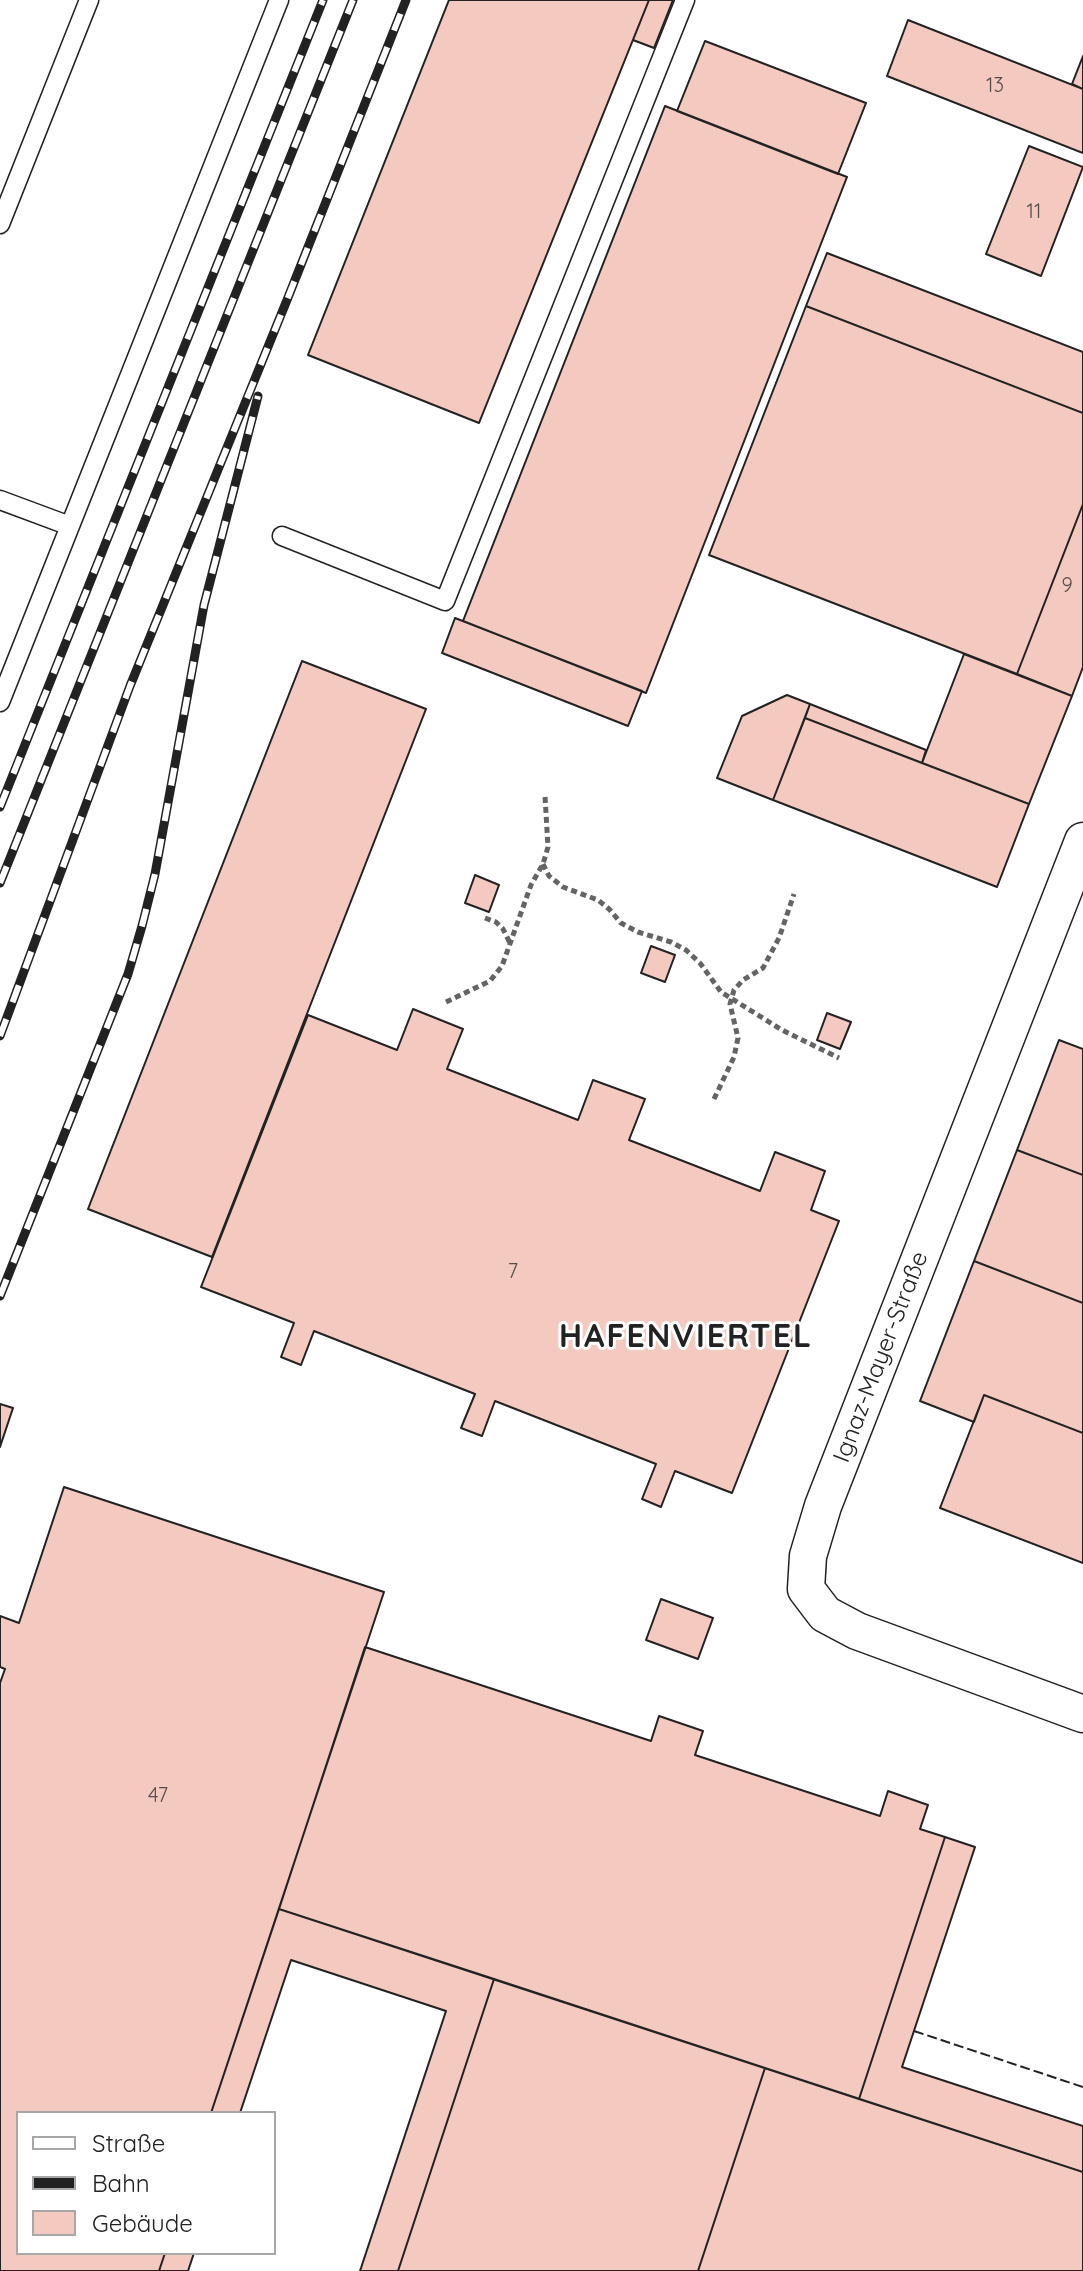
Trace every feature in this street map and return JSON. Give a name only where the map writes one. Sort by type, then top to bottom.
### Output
[{"type":"street","name":"Ignaz-Mayer-Straße","points":[[1083,841],[1074,888],[823,1506],[808,1556],[806,1589],[825,1614],[857,1631],[1083,1714]]},
{"type":"lane","points":[[0,224],[89,0]]},
{"type":"lane","points":[[0,702],[279,0]]},
{"type":"lane","points":[[282,536],[445,601],[685,0]]},
{"type":"lane","points":[[0,500],[70,526]]},
{"type":"path","points":[[446,1002],[490,981],[502,966],[548,847],[545,796]]},
{"type":"path","points":[[543,864],[549,876],[563,887],[598,900],[621,923],[686,950],[700,963],[721,992],[782,1030],[839,1058]]},
{"type":"path","points":[[714,1099],[734,1057],[738,1038],[730,1004],[734,990],[743,980],[763,968],[779,938],[794,894]]},
{"type":"path","points":[[485,918],[503,929],[510,944]]},
{"type":"building","points":[[449,0],[649,0],[479,423],[308,355]]},
{"type":"building","points":[[649,0],[673,0],[654,48],[633,40]]},
{"type":"building","points":[[908,20],[1083,89],[1083,153],[887,76]]},
{"type":"building","points":[[705,41],[866,103],[838,174],[677,111]]},
{"type":"building","points":[[1083,56],[1083,89],[1072,84]]},
{"type":"building","points":[[665,106],[847,177],[646,693],[463,621]]},
{"type":"building","points":[[1029,146],[1083,167],[1041,276],[986,254]]},
{"type":"building","points":[[827,253],[1083,352],[1083,413],[806,306]]},
{"type":"building","points":[[806,306],[1083,413],[1083,504],[1017,674],[709,555]]},
{"type":"building","points":[[1083,504],[1083,667],[1072,696],[1017,674]]},
{"type":"building","points":[[455,618],[642,691],[628,726],[442,653]]},
{"type":"building","points":[[964,654],[1072,696],[1029,804],[922,763]]},
{"type":"building","points":[[302,661],[426,709],[212,1257],[88,1209]]},
{"type":"building","points":[[787,695],[810,704],[773,800],[717,778],[742,716]]},
{"type":"building","points":[[810,704],[926,750],[922,763],[805,718]]},
{"type":"building","points":[[805,718],[1029,804],[997,887],[773,800]]},
{"type":"building","points":[[475,875],[499,885],[489,912],[465,903]]},
{"type":"building","points":[[651,946],[675,955],[665,982],[641,973]]},
{"type":"building","points":[[413,1009],[463,1029],[447,1069],[578,1120],[593,1080],[645,1099],[629,1140],[760,1191],[775,1152],[825,1171],[811,1210],[839,1221],[732,1493],[675,1471],[661,1507],[642,1499],[656,1464],[495,1401],[482,1436],[461,1428],[475,1394],[314,1331],[301,1365],[281,1357],[294,1323],[201,1287],[308,1015],[397,1050]]},
{"type":"building","points":[[827,1013],[851,1022],[840,1049],[817,1040]]},
{"type":"building","points":[[1059,1040],[1083,1049],[1083,1175],[1017,1150]]},
{"type":"building","points":[[1017,1150],[1083,1175],[1083,1303],[974,1261]]},
{"type":"building","points":[[974,1261],[1083,1303],[1083,1433],[984,1395],[974,1422],[920,1401]]},
{"type":"building","points":[[984,1395],[1083,1433],[1083,1563],[940,1508]]},
{"type":"building","points":[[0,1404],[13,1408],[0,1447]]},
{"type":"building","points":[[64,1487],[384,1592],[212,2111],[16,2111],[16,2255],[164,2255],[159,2271],[0,2271],[0,1683],[5,1669],[0,1667],[0,1616],[19,1623]]},
{"type":"building","points":[[661,1599],[713,1618],[698,1659],[646,1640]]},
{"type":"building","points":[[365,1647],[651,1741],[659,1716],[703,1731],[695,1755],[880,1816],[888,1791],[928,1805],[920,1829],[945,1837],[859,2099],[279,1909]]},
{"type":"building","points":[[945,1837],[975,1847],[902,2067],[1083,2126],[1083,2172],[859,2099]]},
{"type":"building","points":[[279,1909],[494,1979],[398,2271],[360,2271],[446,2011],[291,1960],[241,2111],[212,2111]]},
{"type":"building","points":[[494,1979],[765,2068],[698,2271],[398,2271]]},
{"type":"building","points":[[765,2068],[1083,2172],[1083,2271],[698,2271]]},
{"type":"building","points":[[164,2255],[193,2255],[188,2271],[159,2271]]},
{"type":"railway","points":[[0,807],[323,0]]},
{"type":"railway","points":[[0,883],[353,0]]},
{"type":"railway","points":[[0,1036],[130,686],[406,0]]},
{"type":"railway","points":[[0,1296],[128,974],[142,926],[155,874],[204,605],[258,396]]},
{"type":"fence","points":[[914,2031],[1083,2087]]},
{"type":"district","name":"HAFENVIERTEL","points":[[686,1337]]}]
